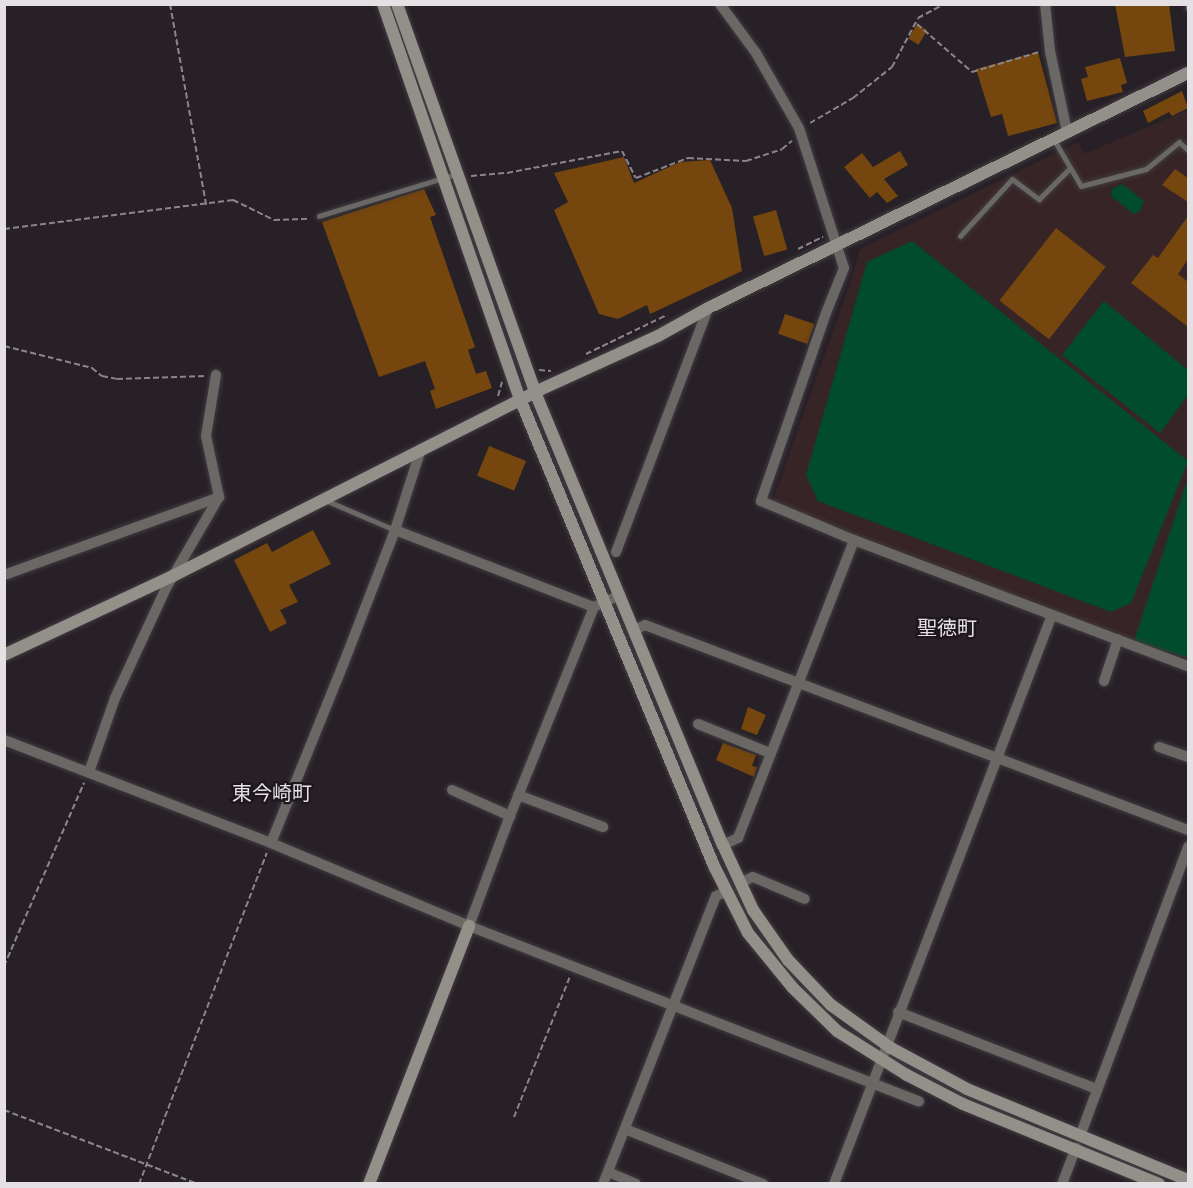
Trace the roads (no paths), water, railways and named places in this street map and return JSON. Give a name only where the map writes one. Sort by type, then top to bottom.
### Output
[{"type":"street","points":[[383,4],[520,399],[599,604],[714,866],[748,933],[793,988],[837,1031],[880,1058],[963,1104],[1188,1180]]},
{"type":"street","points":[[397,4],[461,173],[535,392],[723,845],[753,910],[788,960],[831,1005],[885,1044],[967,1089],[1078,1142],[1138,1179],[1159,1184]]},
{"type":"street","points":[[720,4],[756,53],[800,132],[844,268],[761,501],[854,540],[1188,666]]},
{"type":"street","points":[[1045,4],[1050,49],[1067,132]]},
{"type":"street","points":[[4,656],[173,576],[520,399],[658,336],[708,308],[1188,74]]},
{"type":"street","points":[[616,552],[708,308]]},
{"type":"street","points":[[89,772],[115,698],[173,576],[219,497],[206,436],[216,375]]},
{"type":"street","points":[[271,843],[395,530],[422,449]]},
{"type":"street","points":[[4,575],[219,497]]},
{"type":"street","points":[[395,530],[599,604],[620,595]]},
{"type":"street","points":[[723,845],[738,838],[854,540]]},
{"type":"street","points":[[369,1184],[518,795],[599,604]]},
{"type":"street","points":[[834,1184],[885,1044],[1052,615]]},
{"type":"street","points":[[634,630],[645,626],[1188,830]]},
{"type":"street","points":[[1104,681],[1118,639]]},
{"type":"street","points":[[698,724],[770,753]]},
{"type":"street","points":[[4,740],[271,843],[469,926],[575,965],[919,1101]]},
{"type":"street","points":[[1159,747],[1188,757]]},
{"type":"street","points":[[452,790],[510,816]]},
{"type":"street","points":[[518,795],[603,827]]},
{"type":"street","points":[[1062,1184],[1188,847]]},
{"type":"street","points":[[741,883],[753,877],[805,899]]},
{"type":"street","points":[[603,1184],[716,896],[727,891]]},
{"type":"street","points":[[898,1012],[1097,1089]]},
{"type":"street","points":[[625,1129],[763,1184]]},
{"type":"street","points":[[608,1172],[636,1184]]},
{"type":"lane","points":[[1053,139],[1081,186],[1146,170],[1179,142],[1188,150]]},
{"type":"lane","points":[[960,236],[1012,179],[1039,199],[1070,168]]},
{"type":"lane","points":[[319,216],[461,173]]},
{"type":"lane","points":[[323,499],[395,530]]},
{"type":"district","name":"聖徳町","points":[[947,630]]},
{"type":"district","name":"東今崎町","points":[[272,795]]}]
